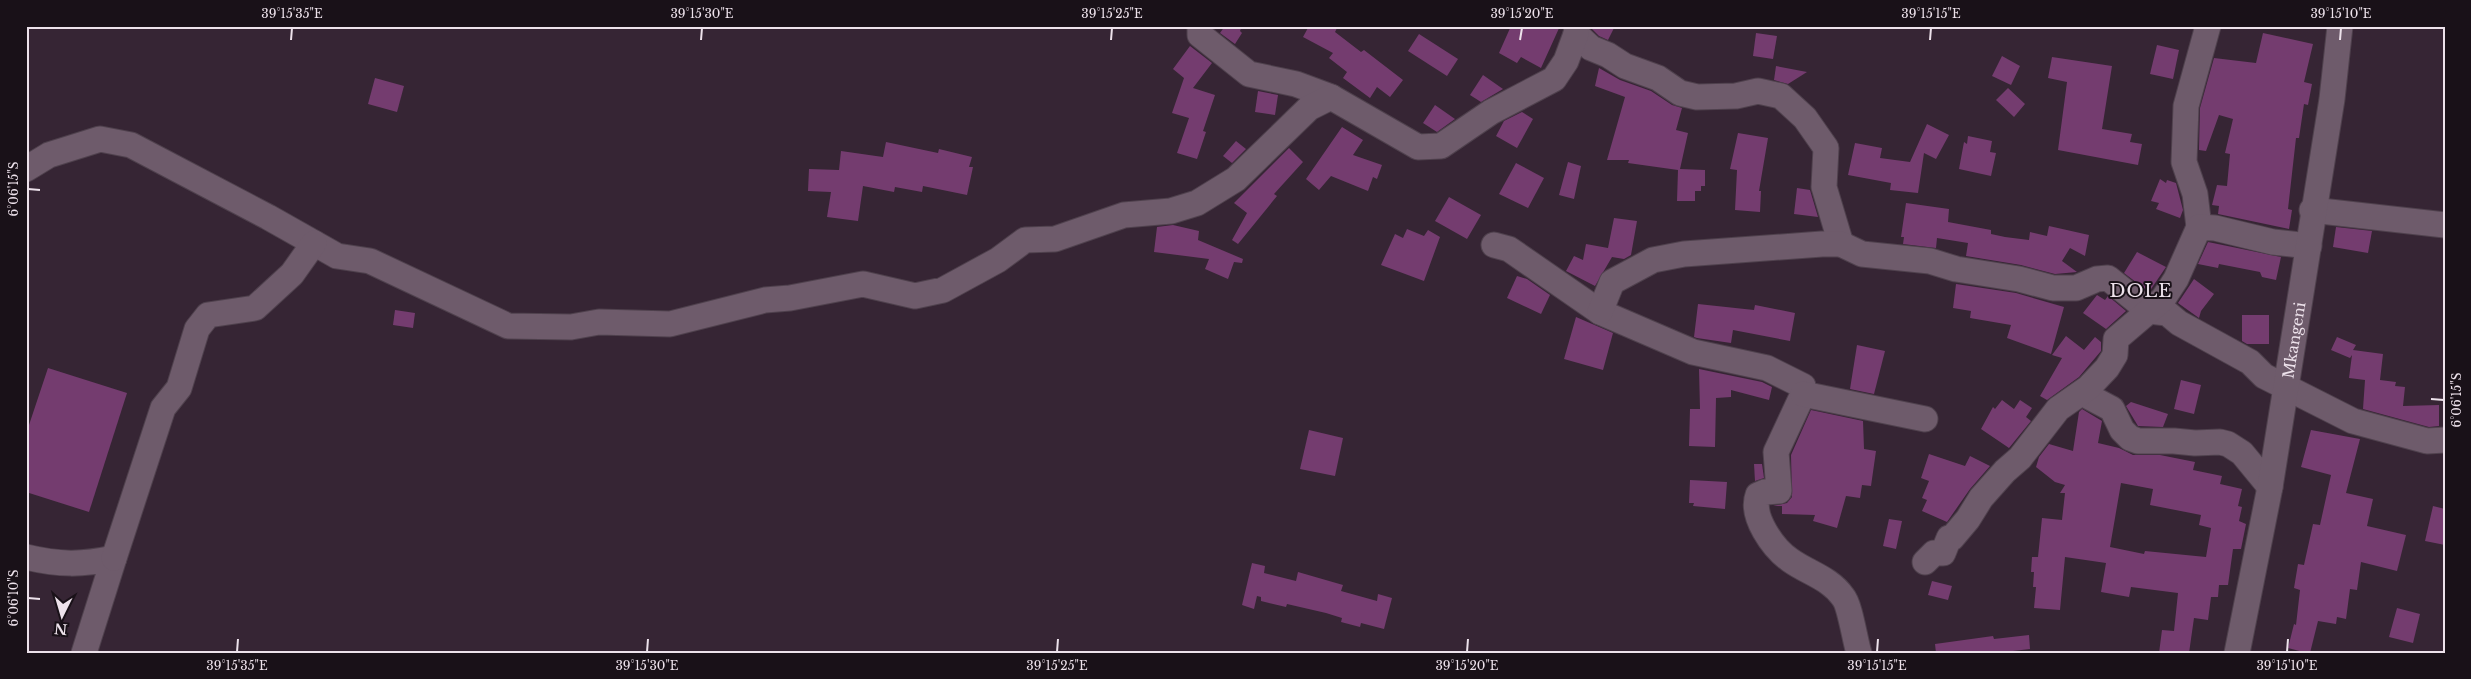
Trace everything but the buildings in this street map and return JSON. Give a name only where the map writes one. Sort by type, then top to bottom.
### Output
[{"type":"street","points":[[1925,562],[1934,554],[1943,553],[1949,538],[1952,538],[1968,519],[1980,498],[2020,458],[2058,409],[2082,393],[2107,368],[2115,355],[2116,339],[2163,299],[2176,279],[2199,227],[2195,194],[2184,162],[2186,106],[2208,26]]},
{"type":"street","name":"Mkangeni","points":[[2237,653],[2270,487],[2309,246],[2312,210],[2332,99],[2340,26]]},
{"type":"street","points":[[1199,27],[1200,35],[1249,74],[1296,84],[1331,96],[1418,147],[1441,146],[1491,112],[1554,80],[1566,61],[1577,30]]},
{"type":"street","points":[[1577,30],[1591,48],[1608,55],[1625,66],[1658,78],[1680,93],[1697,97],[1736,96],[1758,92],[1781,96],[1805,118],[1826,148],[1824,187],[1841,244]]},
{"type":"street","points":[[26,169],[48,155],[100,139],[130,145],[268,217],[337,256],[370,261],[508,326],[571,327],[599,322],[670,324],[765,300],[790,298],[863,284],[915,296],[943,290],[998,260],[1025,240],[1055,239],[1124,215],[1171,211],[1197,203],[1236,179],[1309,108],[1331,96]]},
{"type":"street","points":[[2312,210],[2445,225]]},
{"type":"street","points":[[2199,227],[2215,228],[2273,242],[2309,246]]},
{"type":"street","points":[[84,653],[163,408],[179,388],[197,329],[208,315],[255,308],[292,274],[314,244]]},
{"type":"street","points":[[1600,312],[1612,282],[1653,260],[1692,253],[1841,244],[1862,254],[1930,261],[1956,269],[2019,279],[2059,289],[2076,288],[2097,278],[2108,278],[2149,311],[2167,313],[2179,323],[2250,362],[2264,376],[2286,389],[2353,421],[2427,441],[2445,440]]},
{"type":"street","points":[[1494,245],[1509,249],[1600,312],[1693,352],[1767,368],[1803,386],[1802,394],[1776,452],[1779,491],[1765,492],[1758,495],[1755,503],[1760,525],[1789,559],[1827,581],[1844,598],[1858,653]]},
{"type":"street","points":[[2082,393],[2112,409],[2122,430],[2130,438],[2150,442],[2220,442],[2228,444],[2242,453],[2270,487]]},
{"type":"street","points":[[1802,394],[1925,419]]},
{"type":"street","points":[[26,557],[53,564],[89,563],[114,558]]},
{"type":"district","name":"DOLE","points":[[2141,291]]}]
